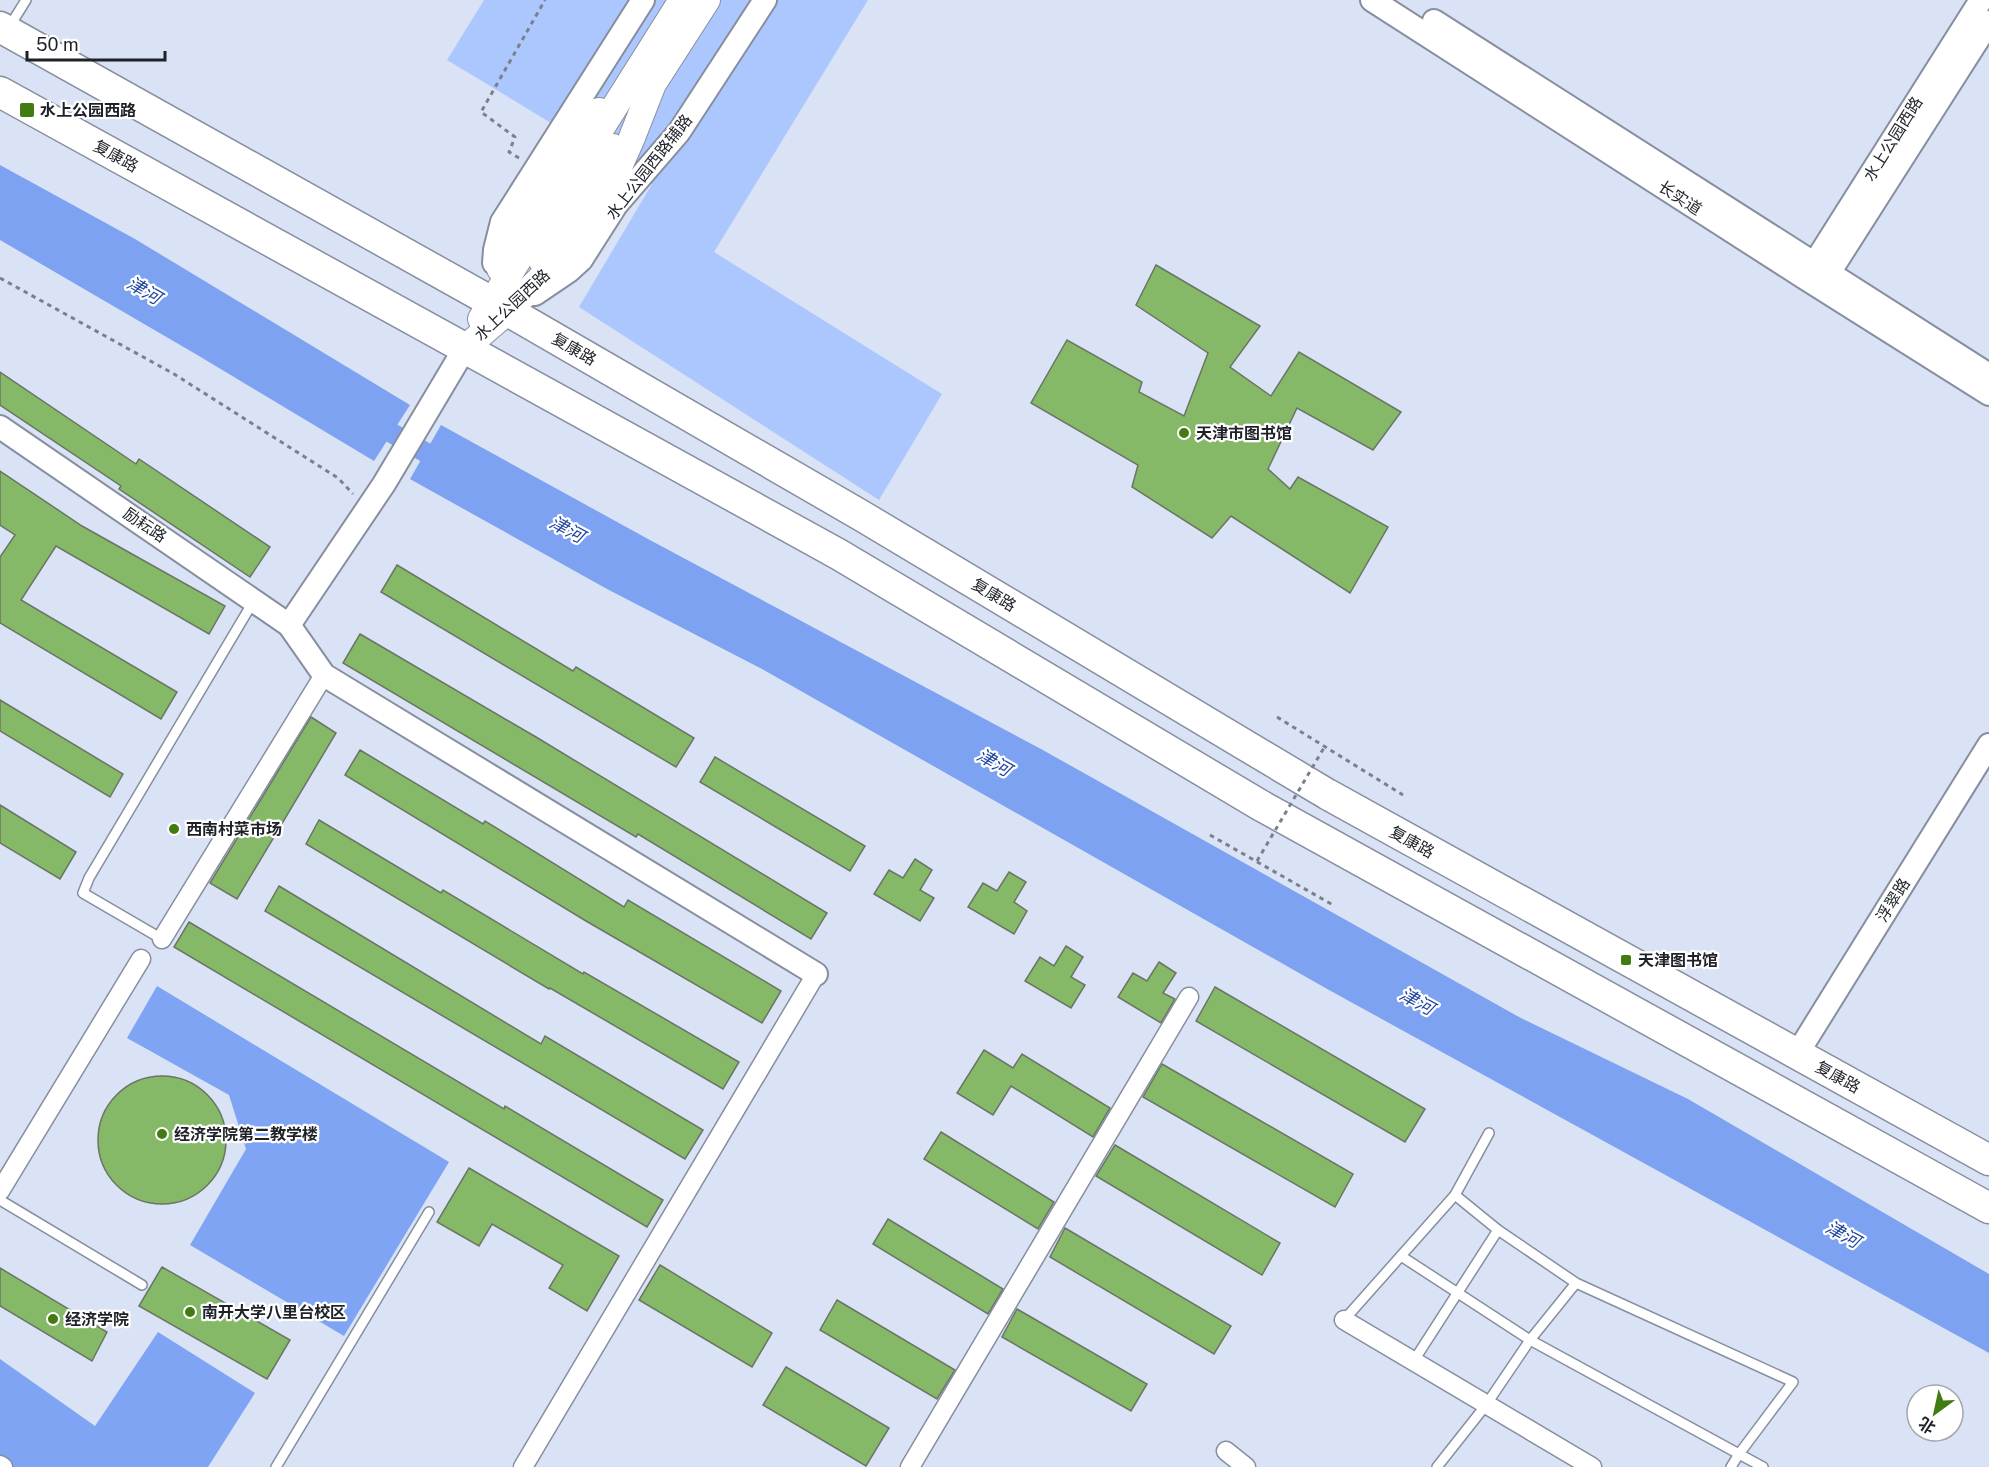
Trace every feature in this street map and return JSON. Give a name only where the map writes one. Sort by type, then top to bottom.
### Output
[{"type":"highway","name":"复康路","points":[[4,29],[500,306],[862,516],[1327,794],[1989,1160]]},
{"type":"highway","name":"复康路","points":[[0,92],[838,554],[1260,805],[1989,1208]]},
{"type":"main road","name":"水上公园西路","points":[[500,306],[570,249],[610,187],[632,140],[644,80],[682,0]]},
{"type":"main road","name":"水上公园西路","points":[[465,348],[500,306],[644,80],[707,0]]},
{"type":"street","points":[[500,306],[495,250],[502,222],[643,0]]},
{"type":"street","name":"水上公园西路辅路","points":[[500,306],[569,272],[581,260],[616,205],[679,132],[765,0]]},
{"type":"street","name":"长实道","points":[[1371,0],[1817,275],[1989,375]]},
{"type":"street","name":"长实道","points":[[1400,0],[1817,275],[1989,394]]},
{"type":"street","name":"水上公园西路","points":[[1817,275],[1981,0]]},
{"type":"street","points":[[1817,275],[1989,22]]},
{"type":"street","points":[[465,348],[384,484],[290,625],[324,675],[816,974],[523,1467]]},
{"type":"street","name":"励耘路","points":[[0,427],[290,625]]},
{"type":"street","points":[[162,939],[324,675]]},
{"type":"street","name":"浮翠路","points":[[1797,1054],[1989,745]]},
{"type":"street","points":[[0,1191],[141,959]]},
{"type":"street","points":[[917,1464],[1189,997]]},
{"type":"street","points":[[1344,1320],[1592,1467]]},
{"type":"street","points":[[1226,1451],[1246,1467]]},
{"type":"lane","points":[[4,29],[26,0]]},
{"type":"lane","points":[[162,939],[83,893],[89,878],[254,600]]},
{"type":"lane","points":[[1344,1320],[1455,1195],[1489,1133]]},
{"type":"lane","points":[[1455,1195],[1498,1230],[1576,1283],[1793,1382],[1731,1467]]},
{"type":"lane","points":[[0,1200],[142,1285]]},
{"type":"lane","points":[[276,1467],[429,1212]]},
{"type":"lane","points":[[1413,1362],[1498,1230]]},
{"type":"lane","points":[[1401,1256],[1530,1340],[1763,1467]]},
{"type":"lane","points":[[1437,1467],[1486,1405],[1530,1340],[1576,1283]]},
{"type":"path","points":[[535,170],[509,152],[515,137],[481,112],[545,0]]},
{"type":"path","points":[[0,278],[174,374],[338,478],[367,510]]},
{"type":"path","points":[[1277,717],[1403,795]]},
{"type":"path","points":[[1257,861],[1325,746]]},
{"type":"path","points":[[1210,835],[1333,904]]},
{"type":"shaded area","points":[[484,0],[868,0],[714,252],[942,394],[879,500],[579,307],[652,184],[447,60]]},
{"type":"shaded area","points":[[157,986],[449,1162],[344,1336],[190,1245],[246,1149],[229,1095],[127,1038]]},
{"type":"shaded area","points":[[158,1332],[255,1393],[208,1467],[0,1467],[0,1359],[95,1426]]},
{"type":"water","points":[[0,165],[135,239],[410,405],[374,461],[0,240]]},
{"type":"water","points":[[441,425],[648,539],[1041,749],[1519,1017],[1688,1099],[1989,1274],[1989,1353],[1329,990],[762,669],[607,589],[410,479]]},
{"type":"building","name":"天津市图书馆","points":[[1156,265],[1260,326],[1230,367],[1271,396],[1299,352],[1401,412],[1373,450],[1297,408],[1268,469],[1290,489],[1298,477],[1388,527],[1350,593],[1231,516],[1212,538],[1132,487],[1138,465],[1031,403],[1067,340],[1142,382],[1139,392],[1184,416],[1208,353],[1136,305]]},
{"type":"building","points":[[0,372],[136,464],[139,459],[270,547],[250,577],[119,489],[121,486],[0,405]]},
{"type":"building","points":[[0,471],[82,526],[225,606],[209,634],[56,546],[21,600],[177,692],[161,719],[0,623],[0,557],[15,535],[0,525]]},
{"type":"building","points":[[397,565],[573,671],[576,667],[694,738],[676,767],[381,592]]},
{"type":"building","points":[[360,634],[536,737],[827,913],[811,939],[638,834],[636,837],[343,663]]},
{"type":"building","points":[[0,700],[123,774],[110,797],[0,731]]},
{"type":"building","points":[[311,717],[336,733],[237,899],[210,883]]},
{"type":"building","points":[[360,750],[483,824],[485,821],[624,907],[628,900],[781,991],[762,1023],[586,921],[345,775]]},
{"type":"building","points":[[715,757],[865,846],[850,871],[700,782]]},
{"type":"building","points":[[0,805],[76,852],[60,879],[0,843]]},
{"type":"building","points":[[319,820],[441,893],[443,890],[583,974],[584,972],[739,1062],[723,1089],[549,989],[306,844]]},
{"type":"building","points":[[915,859],[932,870],[920,890],[934,898],[920,921],[874,894],[889,870],[903,878]]},
{"type":"building","points":[[1009,872],[1026,882],[1014,902],[1027,911],[1014,934],[968,907],[983,883],[997,891]]},
{"type":"building","points":[[279,886],[541,1044],[545,1036],[703,1130],[685,1159],[265,911]]},
{"type":"building","points":[[189,922],[504,1109],[505,1106],[663,1200],[647,1227],[174,947]]},
{"type":"building","points":[[1066,946],[1083,957],[1071,977],[1085,985],[1071,1008],[1025,981],[1040,957],[1054,966]]},
{"type":"building","points":[[1159,962],[1176,973],[1163,993],[1175,999],[1161,1023],[1118,997],[1133,973],[1147,981]]},
{"type":"building","points":[[1215,987],[1425,1109],[1405,1142],[1196,1021]]},
{"type":"building","points":[[984,1050],[1013,1068],[1022,1054],[1110,1108],[1093,1137],[1011,1086],[993,1115],[957,1093]]},
{"type":"building","points":[[1162,1064],[1353,1174],[1335,1207],[1143,1097]]},
{"type":"building","name":"经济学院第二教学楼","points":[[162,1076],[186,1081],[207,1095],[221,1116],[226,1140],[221,1164],[207,1185],[186,1199],[162,1204],[138,1199],[117,1185],[103,1164],[98,1140],[103,1116],[117,1095],[138,1081]]},
{"type":"building","points":[[941,1132],[1054,1202],[1038,1229],[924,1159]]},
{"type":"building","points":[[1115,1145],[1280,1243],[1262,1275],[1096,1176]]},
{"type":"building","points":[[469,1168],[619,1256],[587,1311],[549,1288],[563,1265],[492,1224],[479,1246],[437,1222]]},
{"type":"building","points":[[888,1219],[1003,1289],[988,1314],[873,1244]]},
{"type":"building","points":[[1065,1228],[1231,1326],[1214,1354],[1050,1257]]},
{"type":"building","points":[[660,1265],[772,1333],[752,1367],[639,1300]]},
{"type":"building","points":[[162,1267],[290,1340],[267,1379],[139,1306]]},
{"type":"building","name":"经济学院","points":[[0,1268],[107,1332],[92,1361],[0,1306]]},
{"type":"building","points":[[837,1300],[955,1370],[937,1399],[820,1330]]},
{"type":"building","points":[[1017,1309],[1147,1384],[1131,1411],[1002,1337]]},
{"type":"building","points":[[786,1367],[889,1428],[866,1466],[763,1405]]},
{"type":"waterway","name":"津河","points":[[371,421],[449,466]]},
{"type":"place","name":"水上公园西路","points":[[27,110]]},
{"type":"place","name":"天津市图书馆","points":[[1184,433]]},
{"type":"place","name":"西南村菜市场","points":[[174,829]]},
{"type":"place","name":"天津图书馆","points":[[1626,960]]},
{"type":"place","name":"经济学院第二教学楼","points":[[162,1134]]},
{"type":"place","name":"南开大学八里台校区","points":[[190,1312]]},
{"type":"place","name":"经济学院","points":[[53,1319]]}]
